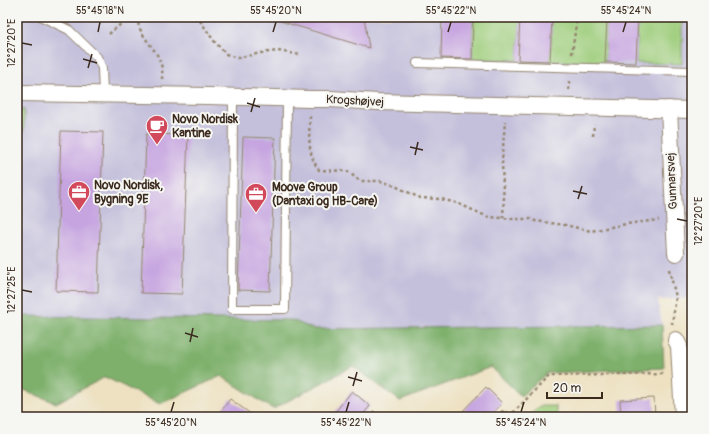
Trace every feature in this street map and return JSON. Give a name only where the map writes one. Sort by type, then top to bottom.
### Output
[{"type":"street","name":"Krogshøjvej","points":[[17,93],[160,95],[310,100],[331,99],[377,102],[692,110]]},
{"type":"street","name":"Gunnarsvej","points":[[669,109],[672,258]]},
{"type":"street","points":[[676,340],[679,346],[683,417]]},
{"type":"lane","points":[[42,17],[68,30],[97,57],[102,68],[103,94]]},
{"type":"lane","points":[[417,63],[692,71]]},
{"type":"lane","points":[[233,97],[232,309],[285,309],[287,99]]},
{"type":"path","points":[[109,34],[129,17]]},
{"type":"path","points":[[136,17],[141,32],[157,52],[162,62],[163,72],[160,95]]},
{"type":"path","points":[[195,17],[201,22],[214,41],[226,54],[237,58],[260,52],[278,52],[301,55]]},
{"type":"path","points":[[568,107],[570,68],[577,17]]},
{"type":"path","points":[[310,100],[309,144],[314,163],[319,170],[347,171],[360,181],[380,181],[420,198],[441,199],[457,203],[488,217],[533,219],[535,221],[590,231],[660,219],[661,225]]},
{"type":"path","points":[[503,218],[504,195],[502,161],[505,105]]},
{"type":"path","points":[[672,258],[676,297],[671,324],[676,340]]},
{"type":"path","points":[[497,417],[504,410],[509,417],[549,376],[681,373]]},
{"type":"path","points":[[369,417],[374,411]]},
{"type":"shaded area","points":[[17,17],[692,17],[692,298],[658,300],[662,325],[312,329],[292,320],[20,316],[17,321]]},
{"type":"green space","points":[[473,17],[520,17],[518,60],[472,59]]},
{"type":"green space","points":[[552,17],[607,17],[605,62],[550,61]]},
{"type":"green space","points":[[638,17],[682,17],[682,64],[636,63]]},
{"type":"green space","points":[[24,109],[24,131],[17,131],[17,113]]},
{"type":"green space","points":[[20,316],[292,320],[313,329],[662,325],[664,368],[547,373],[521,396],[491,367],[400,401],[353,366],[273,409],[221,376],[160,404],[105,377],[56,403],[17,387],[17,321]]},
{"type":"green space","points":[[539,406],[556,406],[556,417],[528,417]]},
{"type":"building","points":[[280,17],[364,17],[369,48],[280,21]]},
{"type":"building","points":[[442,17],[473,17],[472,59],[441,58]]},
{"type":"building","points":[[520,17],[552,17],[550,61],[518,60]]},
{"type":"building","points":[[607,17],[638,17],[636,63],[605,62]]},
{"type":"building","name":"Novo Nordisk, Bygning 9E","points":[[61,131],[103,132],[98,292],[56,291]]},
{"type":"building","points":[[146,134],[188,135],[182,294],[141,293]]},
{"type":"building","name":"Moove Group (Dantaxi og HB-Care)","points":[[243,137],[275,138],[270,291],[238,290]]},
{"type":"building","points":[[486,387],[502,403],[489,417],[457,417]]},
{"type":"building","points":[[352,391],[370,406],[361,417],[331,417]]},
{"type":"building","points":[[654,398],[655,417],[621,417],[620,400]]},
{"type":"building","points":[[230,399],[255,417],[217,417]]},
{"type":"place","name":"Novo Nordisk Kantine","points":[[157,146]]},
{"type":"place","name":"Novo Nordisk, Bygning 9E","points":[[79,212]]},
{"type":"place","name":"Moove Group (Dantaxi og HB-Care)","points":[[256,214]]}]
